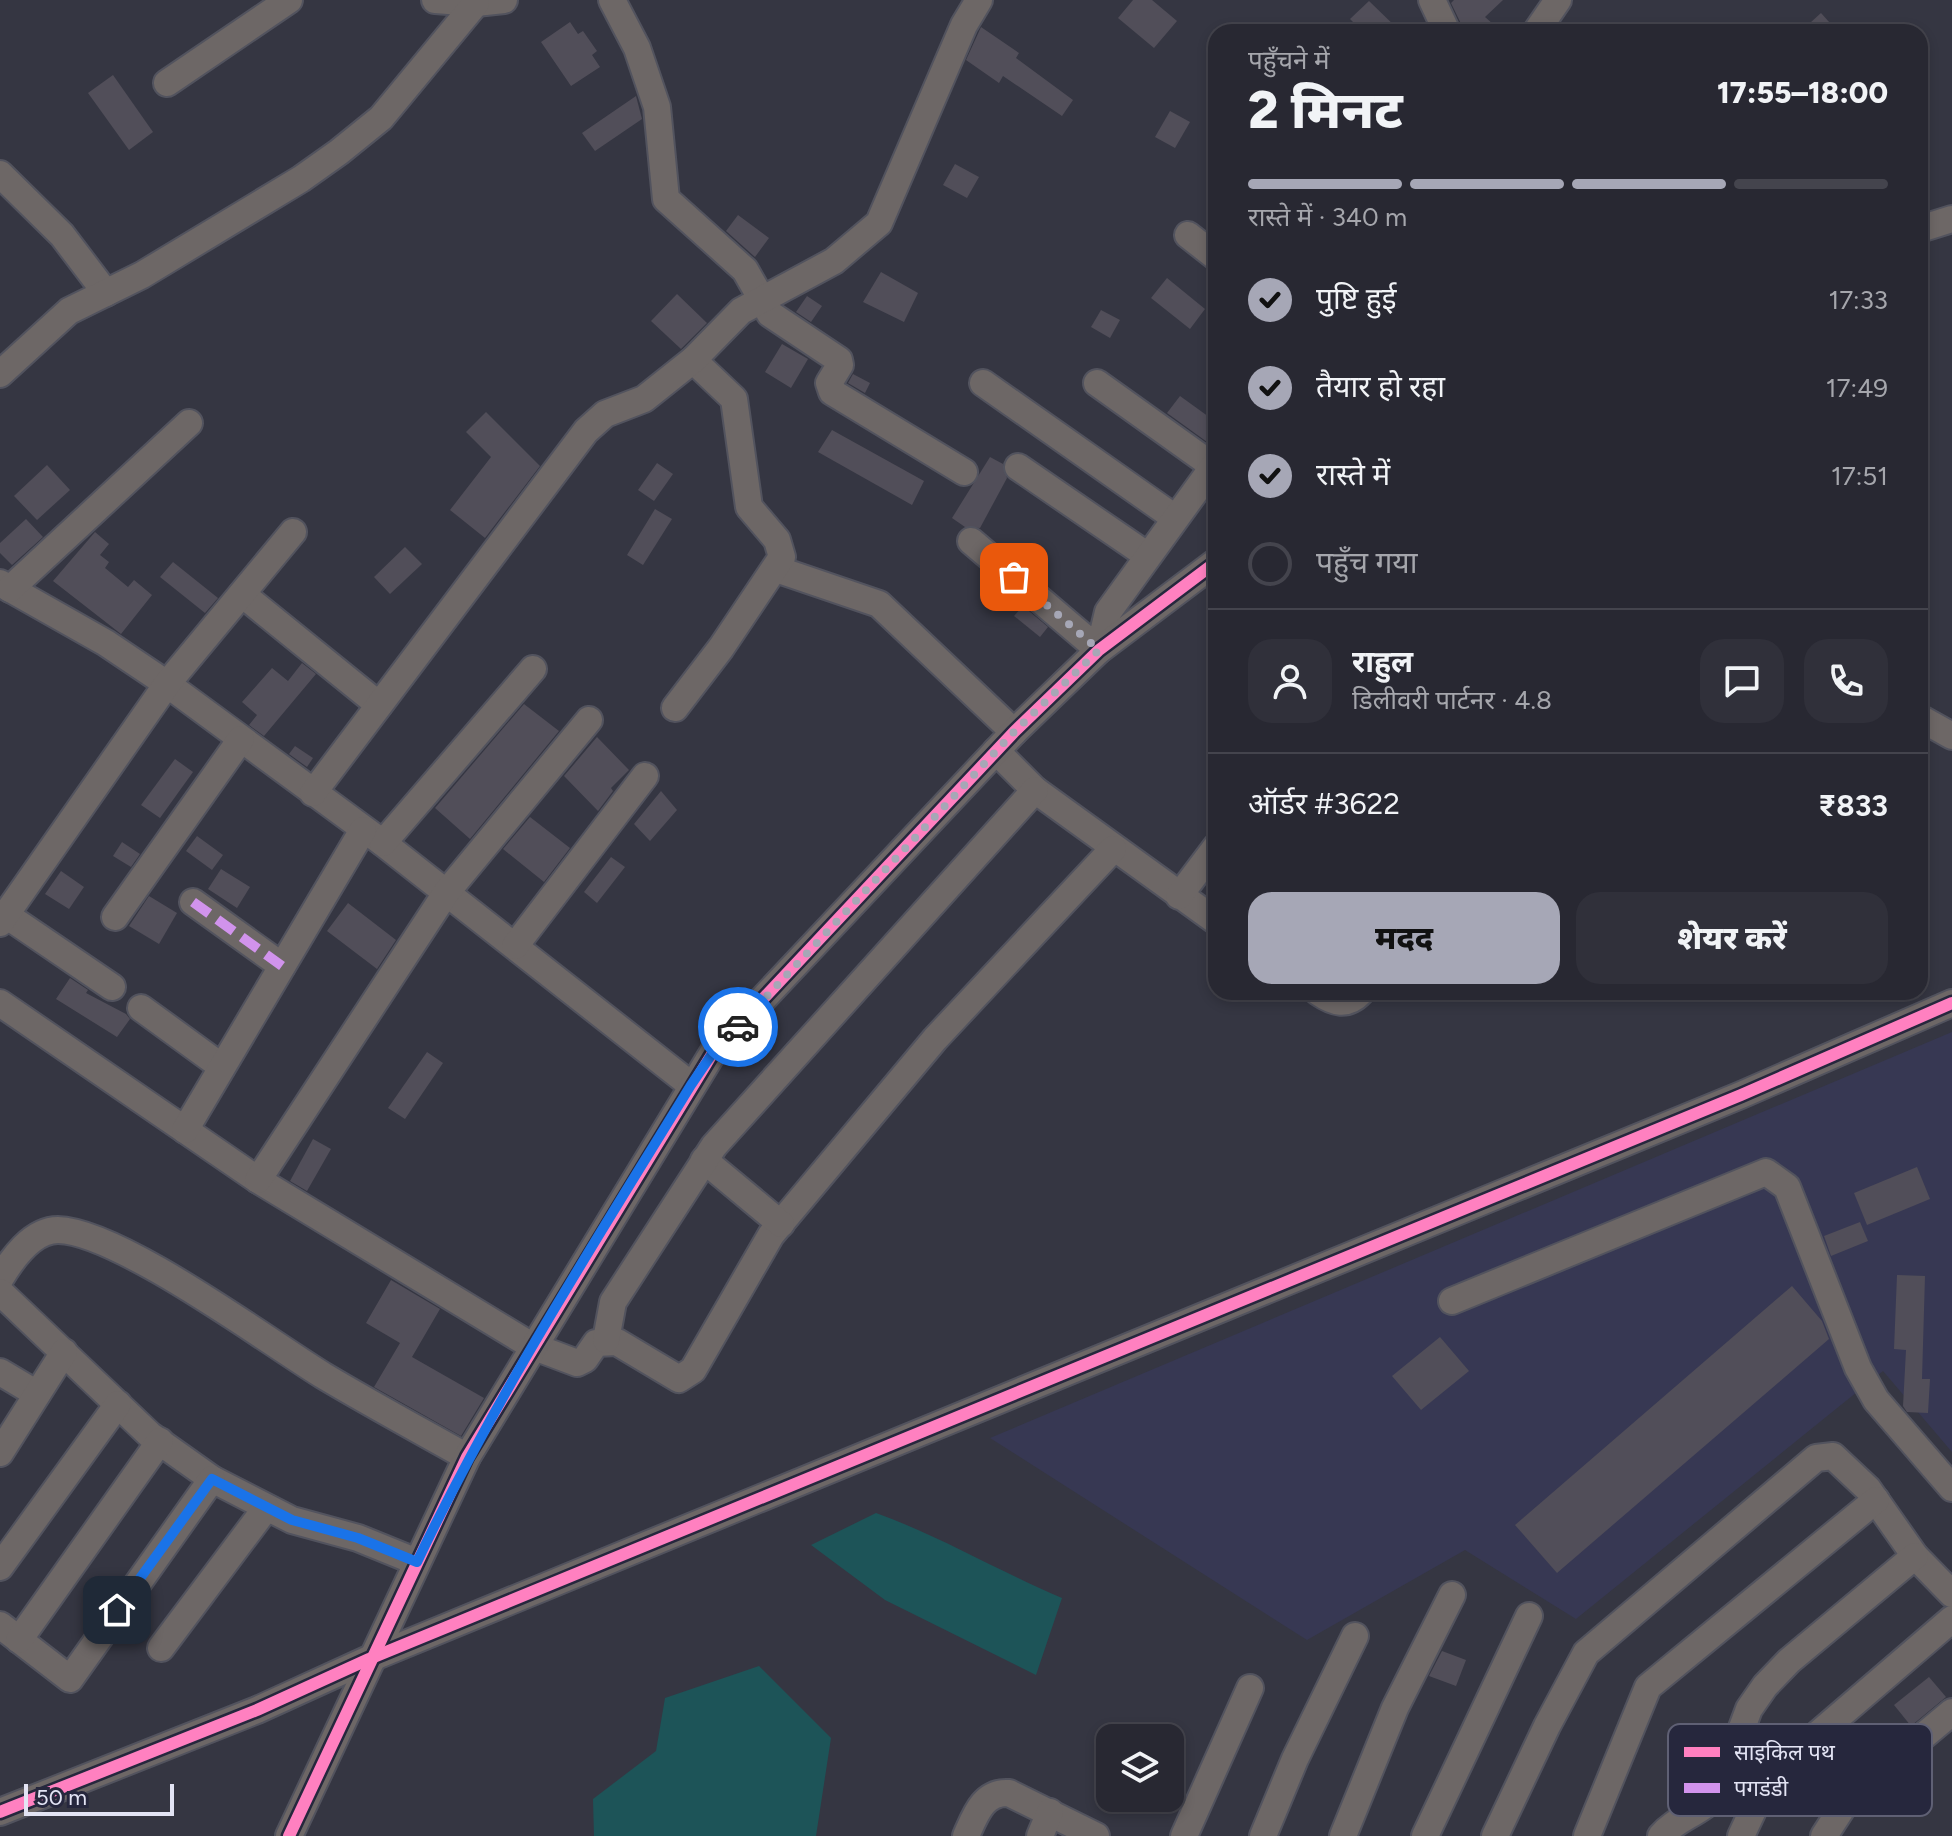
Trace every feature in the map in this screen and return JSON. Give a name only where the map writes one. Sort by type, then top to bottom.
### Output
[{"type":"street","points":[[167,83],[289,0]]},
{"type":"street","points":[[435,0],[476,3],[504,0]]},
{"type":"street","points":[[612,0],[637,48],[657,107],[666,199],[745,270],[770,314],[794,333],[839,360],[840,365],[829,383],[832,392],[964,472]]},
{"type":"street","points":[[313,793],[586,431],[605,414],[644,399],[693,360],[728,323],[762,300],[834,261],[879,223],[964,25],[979,0]]},
{"type":"street","points":[[1432,0],[1443,24]]},
{"type":"street","points":[[1542,24],[1558,0]]},
{"type":"street","points":[[0,374],[69,311],[106,293],[301,179],[339,152],[381,118],[476,3]]},
{"type":"street","points":[[0,174],[62,235],[106,293]]},
{"type":"street","points":[[1928,226],[1952,219]]},
{"type":"street","points":[[1188,235],[1208,251]]},
{"type":"street","points":[[675,708],[776,569],[782,548],[754,516],[745,489],[738,408],[728,391],[693,360]]},
{"type":"street","points":[[983,383],[1175,518]]},
{"type":"street","points":[[1097,383],[1208,460]]},
{"type":"street","points":[[189,423],[5,586],[106,643],[167,684],[373,836],[691,1085]]},
{"type":"street","points":[[1018,467],[1148,556]]},
{"type":"street","points":[[1099,650],[1108,612],[1208,474]]},
{"type":"street","points":[[112,987],[3,919],[167,684],[293,532]]},
{"type":"street","points":[[971,541],[1099,650]]},
{"type":"street","points":[[289,1836],[369,1659],[467,1457],[714,1051],[1005,741],[1099,650],[1208,568]]},
{"type":"street","points":[[776,569],[879,604],[1005,741],[1035,790],[1208,916]]},
{"type":"street","points":[[242,594],[379,705]]},
{"type":"street","points":[[185,1130],[282,966],[373,836],[533,669]]},
{"type":"street","points":[[258,1180],[446,893],[589,720]]},
{"type":"street","points":[[1928,722],[1952,736]]},
{"type":"street","points":[[115,917],[241,739]]},
{"type":"street","points":[[515,946],[645,776]]},
{"type":"street","points":[[606,1340],[613,1302],[704,1160],[877,962],[1035,790]]},
{"type":"street","points":[[0,1003],[258,1180],[532,1346],[577,1363],[585,1359],[596,1343],[606,1340],[617,1342],[672,1378],[687,1377],[781,1224],[935,1039],[1113,849]]},
{"type":"street","points":[[1179,896],[1208,858]]},
{"type":"street","points":[[193,902],[282,966]]},
{"type":"street","points":[[0,1812],[257,1710],[369,1659],[1711,1107],[1952,1003]]},
{"type":"street","points":[[141,1008],[222,1067]]},
{"type":"street","points":[[704,1160],[781,1224]]},
{"type":"street","points":[[1452,1301],[1766,1172],[1787,1187],[1858,1368],[1876,1400],[1952,1488]]},
{"type":"street","points":[[0,1279],[11,1261],[42,1234],[67,1232],[106,1245],[146,1264],[324,1376],[467,1457]]},
{"type":"street","points":[[0,1292],[118,1404],[160,1441],[212,1479],[292,1520],[358,1538],[417,1562]]},
{"type":"street","points":[[0,1453],[64,1352]]},
{"type":"street","points":[[0,1372],[37,1394]]},
{"type":"street","points":[[0,1567],[118,1404]]},
{"type":"street","points":[[160,1441],[9,1633],[70,1679],[212,1479]]},
{"type":"street","points":[[1495,1836],[1547,1726],[1582,1661],[1597,1642],[1816,1458],[1825,1455],[1841,1460],[1876,1500],[1915,1556],[1952,1594]]},
{"type":"street","points":[[1587,1836],[1648,1687],[1876,1500]]},
{"type":"street","points":[[161,1648],[266,1508]]},
{"type":"street","points":[[1743,1724],[1749,1709],[1776,1673],[1915,1556]]},
{"type":"street","points":[[1343,1836],[1395,1708],[1452,1595]]},
{"type":"street","points":[[1425,1836],[1529,1616]]},
{"type":"street","points":[[1830,1724],[1952,1619]]},
{"type":"street","points":[[1263,1836],[1295,1759],[1355,1636]]},
{"type":"street","points":[[1184,1836],[1250,1688]]},
{"type":"street","points":[[1932,1729],[1952,1712]]},
{"type":"street","points":[[966,1836],[982,1803],[1000,1792],[1045,1824],[1096,1836]]},
{"type":"street","points":[[1661,1836],[1668,1828],[1689,1816]]},
{"type":"street","points":[[1741,1836],[1750,1816]]},
{"type":"street","points":[[1824,1836],[1837,1816]]},
{"type":"shaded area","points":[[1952,1032],[1952,1452],[1883,1371],[1576,1619],[1465,1550],[1307,1640],[990,1438]]},
{"type":"shaded area","points":[[876,1513],[1062,1598],[1036,1675],[885,1600],[811,1545]]},
{"type":"shaded area","points":[[759,1666],[831,1738],[816,1836],[594,1836],[593,1799],[656,1751],[665,1698]]},
{"type":"building","points":[[1133,0],[1152,0],[1177,21],[1154,48],[1118,18]]},
{"type":"building","points":[[1454,0],[1503,0],[1485,17],[1493,24],[1461,24],[1451,3]]},
{"type":"building","points":[[1369,1],[1393,24],[1355,24],[1350,19]]},
{"type":"building","points":[[1821,13],[1831,24],[1809,24]]},
{"type":"building","points":[[570,22],[578,34],[583,31],[597,51],[592,55],[600,67],[571,86],[541,42]]},
{"type":"building","points":[[981,27],[1019,53],[1016,58],[1073,100],[1062,116],[1003,76],[999,83],[966,60]]},
{"type":"building","points":[[113,75],[153,132],[129,150],[88,93]]},
{"type":"building","points":[[636,96],[642,119],[595,151],[582,133]]},
{"type":"building","points":[[1170,111],[1190,122],[1175,148],[1155,137]]},
{"type":"building","points":[[955,164],[979,177],[967,198],[943,185]]},
{"type":"building","points":[[738,215],[769,238],[755,257],[726,231]]},
{"type":"building","points":[[881,272],[918,293],[904,322],[863,302]]},
{"type":"building","points":[[1167,278],[1205,309],[1190,329],[1151,298]]},
{"type":"building","points":[[677,294],[707,323],[681,349],[651,321]]},
{"type":"building","points":[[807,296],[822,306],[811,322],[796,312]]},
{"type":"building","points":[[1101,310],[1120,320],[1110,338],[1091,327]]},
{"type":"building","points":[[782,344],[808,359],[791,388],[765,372]]},
{"type":"building","points":[[853,374],[870,383],[865,393],[848,383]]},
{"type":"building","points":[[1180,396],[1208,416],[1208,443],[1167,413]]},
{"type":"building","points":[[486,412],[540,466],[485,538],[450,510],[491,457],[466,432]]},
{"type":"building","points":[[832,430],[924,481],[912,505],[818,452]]},
{"type":"building","points":[[990,457],[1003,464],[1007,478],[980,528],[965,527],[952,518]]},
{"type":"building","points":[[657,463],[673,474],[654,501],[638,490]]},
{"type":"building","points":[[47,465],[70,490],[37,520],[14,496]]},
{"type":"building","points":[[655,509],[672,519],[643,565],[627,555]]},
{"type":"building","points":[[26,519],[43,537],[12,565],[0,553],[0,543]]},
{"type":"building","points":[[95,532],[109,544],[100,555],[109,562],[105,568],[128,587],[134,580],[152,595],[121,634],[53,581]]},
{"type":"building","points":[[405,547],[422,564],[390,594],[374,577]]},
{"type":"building","points":[[173,562],[218,598],[205,613],[160,577]]},
{"type":"building","points":[[1023,606],[1048,627],[1040,637],[1014,616]]},
{"type":"building","points":[[302,663],[316,674],[264,736],[249,725],[257,715],[242,702],[272,668],[288,681]]},
{"type":"building","points":[[524,704],[559,731],[470,839],[435,808]]},
{"type":"building","points":[[597,737],[629,770],[611,788],[613,791],[598,811],[564,776]]},
{"type":"building","points":[[295,746],[313,758],[307,767],[289,754]]},
{"type":"building","points":[[175,759],[193,772],[160,818],[141,805]]},
{"type":"building","points":[[661,791],[677,810],[650,841],[634,824]]},
{"type":"building","points":[[530,817],[570,848],[544,882],[503,849]]},
{"type":"building","points":[[197,836],[223,855],[212,870],[186,851]]},
{"type":"building","points":[[122,842],[140,854],[131,867],[113,856]]},
{"type":"building","points":[[611,857],[625,867],[597,903],[584,892]]},
{"type":"building","points":[[221,869],[250,887],[237,908],[208,889]]},
{"type":"building","points":[[61,871],[84,887],[69,909],[45,894]]},
{"type":"building","points":[[149,896],[177,913],[159,944],[129,926]]},
{"type":"building","points":[[348,903],[396,940],[377,969],[327,931]]},
{"type":"building","points":[[70,978],[88,990],[86,993],[130,1019],[117,1037],[56,999]]},
{"type":"building","points":[[427,1052],[443,1063],[405,1119],[388,1108]]},
{"type":"building","points":[[313,1139],[331,1149],[307,1191],[290,1181]]},
{"type":"building","points":[[1917,1167],[1930,1199],[1867,1225],[1854,1193]]},
{"type":"building","points":[[1860,1222],[1868,1241],[1831,1256],[1824,1236]]},
{"type":"building","points":[[1897,1275],[1925,1276],[1922,1379],[1930,1379],[1928,1413],[1907,1412],[1903,1406],[1906,1350],[1894,1349]]},
{"type":"building","points":[[391,1280],[440,1309],[412,1357],[484,1398],[461,1436],[374,1387],[400,1343],[366,1323]]},
{"type":"building","points":[[1792,1286],[1822,1321],[1829,1339],[1557,1573],[1515,1525]]},
{"type":"building","points":[[1440,1337],[1469,1371],[1421,1410],[1392,1376]]},
{"type":"building","points":[[1442,1651],[1466,1660],[1456,1686],[1429,1676]]},
{"type":"building","points":[[1929,1677],[1946,1697],[1913,1724],[1909,1724],[1894,1705]]},
{"type":"marked path","points":[[193,902],[282,966]]},
{"type":"cycle path","points":[[289,1836],[467,1457],[714,1051],[1014,732],[1099,650],[1208,568]]},
{"type":"cycle path","points":[[0,1812],[257,1710],[369,1659],[1741,1095],[1952,1003]]},
{"type":"way so far","points":[[738,1027],[1014,732],[1099,650],[1014,577]]},
{"type":"route","points":[[117,1610],[212,1479],[292,1520],[358,1538],[417,1562],[467,1457],[509,1384],[691,1085],[714,1051],[738,1027]]}]
